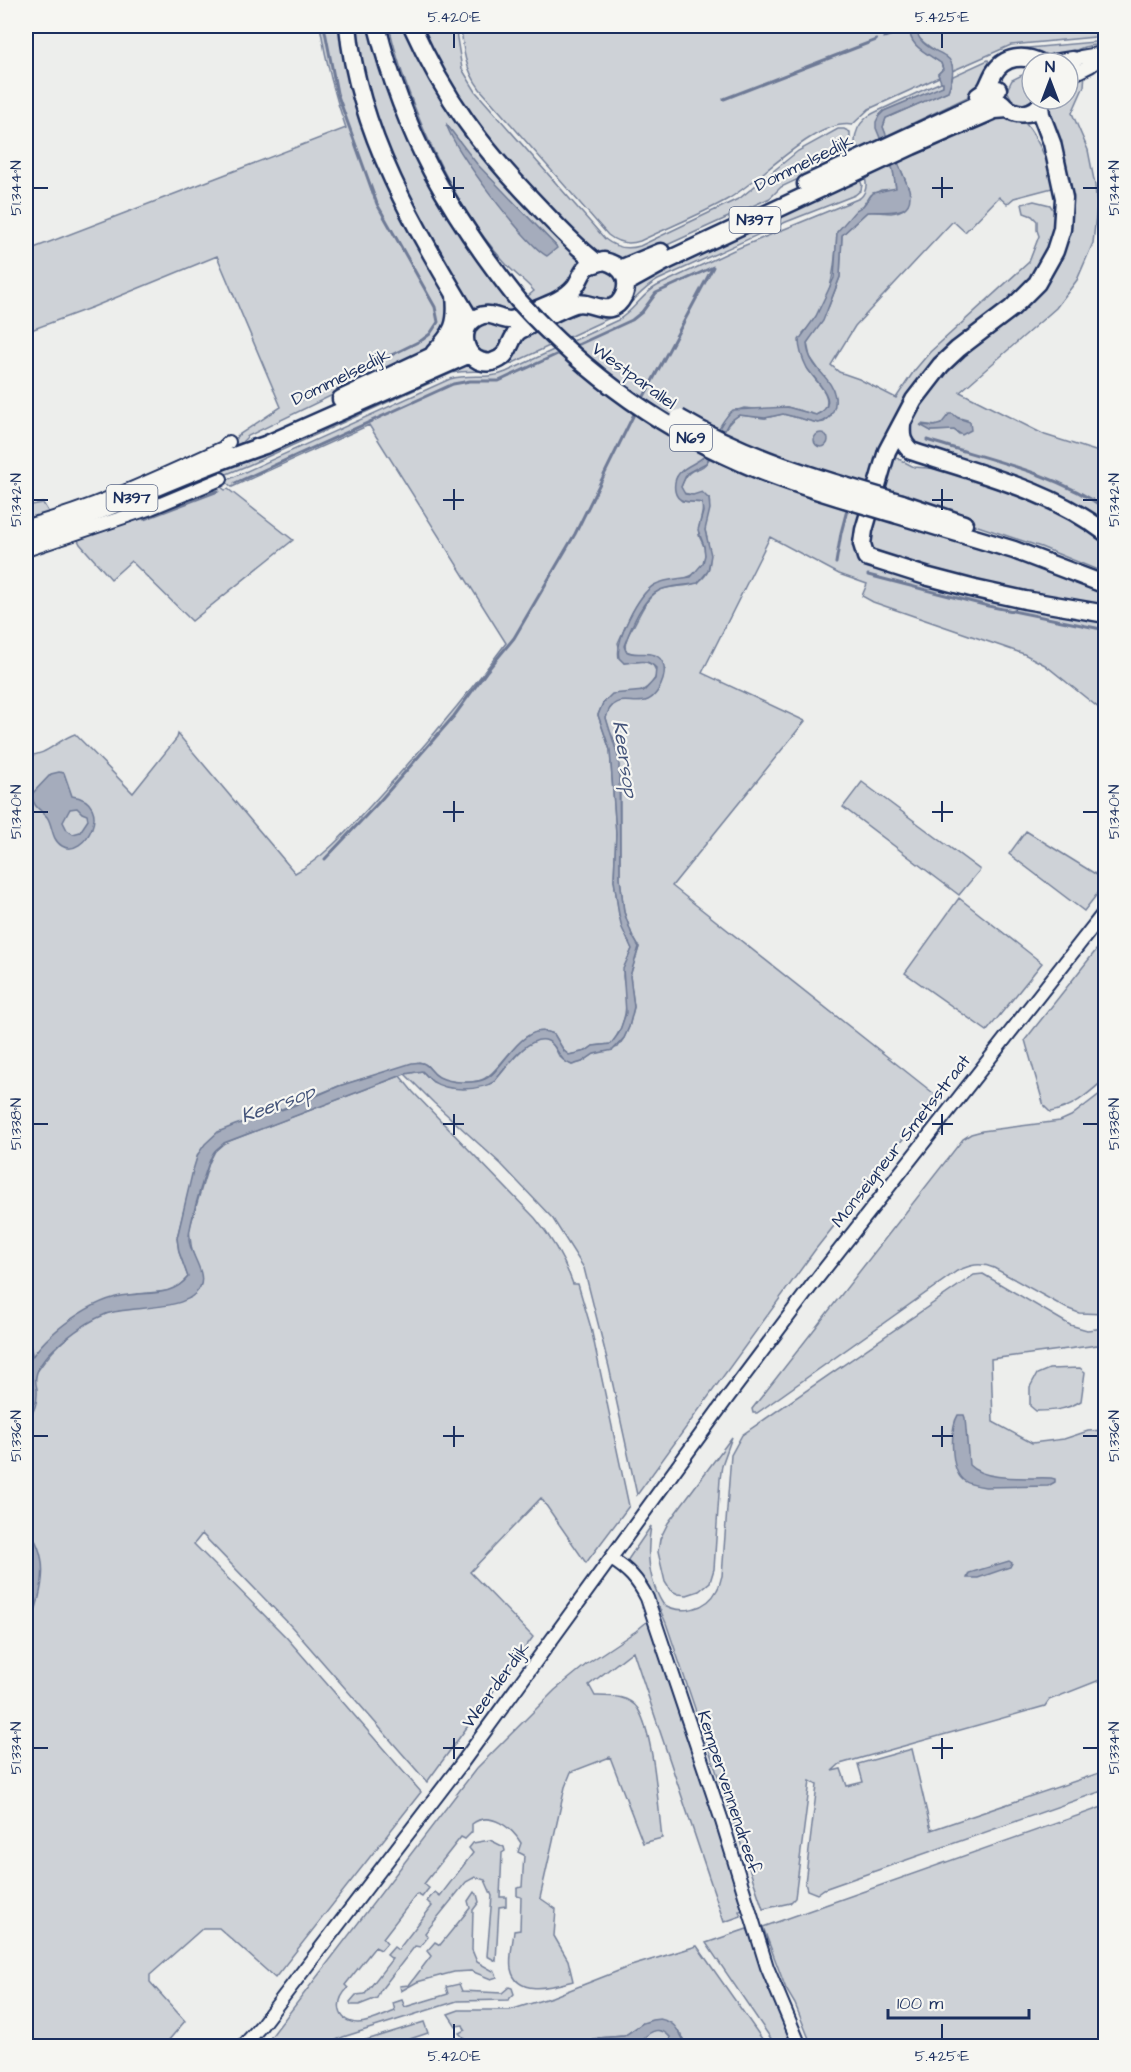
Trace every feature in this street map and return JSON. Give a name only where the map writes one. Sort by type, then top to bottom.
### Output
[{"type":"main road","points":[[348,26],[358,82],[370,123],[401,196],[471,321]]},
{"type":"main road","name":"Westparallel","points":[[377,26],[392,82],[425,162],[463,226],[483,256],[522,297],[597,361],[642,395],[684,421],[745,451],[1106,585]]},
{"type":"main road","name":"Westparallel","points":[[386,26],[408,99],[433,157],[466,214],[522,297]]},
{"type":"main road","points":[[412,26],[440,82],[461,117],[486,150],[576,247],[596,262],[611,263],[623,276]]},
{"type":"main road","name":"N397","points":[[943,123],[960,105],[986,91],[994,73],[1004,63],[1020,57]]},
{"type":"main road","name":"N397","points":[[943,123],[992,97],[1002,78],[1010,70],[1020,66]]},
{"type":"main road","points":[[998,89],[1001,100],[1030,122],[1043,147],[1056,163]]},
{"type":"main road","name":"N397","points":[[943,123],[995,110],[1033,111]]},
{"type":"main road","points":[[1041,111],[1063,189],[1064,216],[1059,240],[1046,270],[1037,283],[1012,308],[974,335],[941,365],[914,400],[887,451],[862,544],[866,557],[928,577],[1025,600],[1106,614]]},
{"type":"main road","name":"Dommelsedijk","points":[[623,276],[664,262],[943,123]]},
{"type":"main road","points":[[467,347],[465,331],[471,321],[485,314],[508,320],[516,319],[564,296],[575,287],[583,270],[596,262]]},
{"type":"main road","name":"N397","points":[[467,347],[478,360],[486,362],[501,358],[508,351],[514,336],[524,328],[580,303],[596,308],[610,308],[623,296],[623,276]]},
{"type":"main road","points":[[431,356],[452,331],[457,311],[454,293]]},
{"type":"main road","name":"Dommelsedijk","points":[[26,538],[81,519],[431,356],[467,347]]},
{"type":"main road","name":"Dommelsedijk","points":[[233,448],[265,445],[467,347]]},
{"type":"main road","points":[[902,424],[901,435],[904,445],[911,451],[1003,480],[1048,498],[1080,514],[1106,533]]},
{"type":"main road","name":"Westparallel","points":[[900,509],[1106,575]]},
{"type":"street","points":[[1080,60],[1106,53]]},
{"type":"street","points":[[1080,71],[1106,53]]},
{"type":"street","name":"Dommelsedijk","points":[[26,526],[154,479],[223,448],[233,448]]},
{"type":"street","points":[[26,550],[151,508],[220,479]]},
{"type":"street","name":"Monseigneur Smetsstraat","points":[[728,1397],[931,1131],[1106,910]]},
{"type":"street","name":"Weerderdijk","points":[[243,2046],[261,2026],[459,1767],[728,1397]]},
{"type":"street","name":"Kempervennendreef","points":[[611,1559],[631,1573],[641,1585],[647,1598],[722,1821],[767,1967],[800,2046]]},
{"type":"shaded area","points":[[320,26],[345,26],[351,63],[448,295],[452,319],[435,344],[248,436],[237,447],[214,458],[231,447],[237,436],[281,407],[217,256],[26,332],[26,251],[346,128],[331,77]]},
{"type":"shaded area","points":[[350,26],[373,26],[389,81],[515,307],[534,291],[505,263],[485,239],[449,182],[419,119],[389,26],[409,26],[427,65],[583,261],[567,288],[516,314],[473,313],[385,153]],"holes":[[[446,125],[476,164],[556,246],[481,181]]]},
{"type":"shaded area","points":[[415,26],[455,26],[462,69],[476,92],[605,239],[617,246],[631,248],[640,246],[740,198],[798,151],[838,129],[850,132],[850,153],[862,185],[861,190],[855,195],[786,222],[658,280],[616,315],[502,368],[452,373],[249,465],[150,505],[26,543],[458,362],[477,364],[572,310],[595,312],[638,280],[856,181],[844,156],[781,187],[770,198],[632,261],[627,262],[594,254],[495,156]]},
{"type":"shaded area","points":[[461,26],[910,26],[910,33],[915,44],[941,63],[943,69],[938,74],[939,77],[869,109],[852,125],[837,126],[805,141],[728,199],[640,241],[627,243],[608,235],[480,89],[471,74],[466,59]]},
{"type":"shaded area","points":[[919,26],[1106,26],[1105,36],[1011,45],[952,71],[952,65],[948,61],[918,37]]},
{"type":"shaded area","points":[[1105,41],[1105,43],[1074,51],[1020,51],[1020,58],[997,56],[1017,49]]},
{"type":"shaded area","points":[[988,60],[992,68],[976,93],[886,136],[883,127],[886,118],[948,91],[953,76]]},
{"type":"shaded area","points":[[1085,73],[1084,86],[1080,95],[1080,75]]},
{"type":"shaded area","points":[[1020,76],[1020,104],[1013,102],[1007,90],[1012,80]]},
{"type":"shaded area","points":[[941,82],[943,86],[938,89],[884,111],[879,116],[896,189],[881,190],[869,196],[863,206],[837,232],[833,273],[826,299],[813,322],[803,333],[806,363],[825,392],[827,404],[825,410],[816,415],[787,407],[766,410],[744,408],[729,413],[704,457],[677,477],[675,487],[682,501],[702,503],[699,536],[704,547],[705,560],[701,569],[694,575],[655,586],[648,591],[634,609],[618,643],[624,663],[644,661],[653,665],[657,673],[649,686],[642,691],[603,703],[598,715],[610,750],[616,833],[614,880],[619,915],[632,949],[623,972],[626,997],[622,1025],[611,1044],[593,1046],[586,1051],[569,1055],[554,1034],[542,1032],[531,1034],[521,1041],[487,1077],[478,1081],[446,1080],[419,1062],[339,1086],[274,1112],[198,1154],[177,1238],[179,1252],[188,1277],[178,1287],[168,1291],[128,1295],[44,1343],[33,1358],[26,1327],[26,755],[46,751],[75,734],[133,793],[178,734],[295,873],[306,867],[345,833],[406,766],[506,643],[369,425],[232,487],[225,481],[450,379],[464,376],[492,376],[506,372],[618,320],[657,286],[736,249],[860,198],[865,190],[866,181],[856,151],[855,140],[858,129],[872,114]]},
{"type":"shaded area","points":[[1048,111],[1073,111],[1088,150],[1097,206],[1093,243],[1077,280],[1056,308],[960,392],[1045,435],[1105,454],[1105,526],[915,447],[908,433],[911,417],[942,373],[1023,305],[1067,236],[1046,119]],"holes":[[[956,417],[967,420],[959,434],[954,430],[931,431],[921,424],[937,426]]]},
{"type":"shaded area","points":[[993,114],[1018,119],[1026,124],[1042,150],[1056,187],[1014,198],[1007,204],[999,197],[965,232],[953,221],[855,326],[831,365],[839,372],[859,379],[896,398],[930,352],[1029,262],[1039,236],[1037,221],[1024,213],[1022,204],[1034,201],[1050,205],[1056,214],[1055,231],[1034,277],[920,381],[855,549],[1105,617],[1105,713],[1045,665],[1024,654],[873,602],[862,596],[867,584],[839,574],[770,537],[702,673],[805,721],[672,886],[937,1096],[815,1250],[637,1495],[609,1367],[584,1268],[553,1219],[501,1164],[405,1074],[422,1071],[433,1082],[451,1088],[491,1084],[533,1041],[541,1039],[549,1041],[560,1057],[572,1065],[594,1054],[618,1047],[624,1038],[634,1007],[630,976],[639,947],[624,912],[620,878],[620,784],[614,739],[606,718],[608,711],[620,701],[628,699],[645,701],[665,669],[626,651],[627,638],[647,602],[662,589],[689,585],[698,581],[705,576],[708,570],[710,554],[705,526],[710,507],[709,498],[683,493],[681,487],[684,479],[691,472],[704,466],[728,424],[739,415],[765,418],[783,414],[818,423],[824,422],[831,416],[835,398],[831,387],[810,357],[807,343],[829,306],[840,277],[842,235],[867,212],[891,213],[907,206],[909,199],[906,182],[896,159]]},
{"type":"shaded area","points":[[603,270],[614,276],[617,283],[615,292],[606,299],[584,296],[582,292],[590,278]]},
{"type":"shaded area","points":[[485,323],[503,327],[520,325],[507,333],[499,348],[490,353],[479,350],[474,345],[475,329]]},
{"type":"shaded area","points":[[893,456],[914,467],[941,469],[1040,499],[1105,538],[1105,573],[1041,547],[939,513],[896,492],[887,520],[907,522],[1105,589],[1105,612],[976,586],[870,550],[870,528]]},
{"type":"shaded area","points":[[215,486],[228,489],[293,540],[192,621],[131,561],[111,579],[80,544],[76,536]]},
{"type":"shaded area","points":[[43,503],[49,513],[26,523],[26,506]]},
{"type":"shaded area","points":[[862,782],[980,870],[959,895],[843,807]]},
{"type":"shaded area","points":[[1026,831],[1105,880],[1105,884],[1084,911],[1009,854]]},
{"type":"shaded area","points":[[959,898],[1042,963],[987,1031],[905,973]]},
{"type":"shaded area","points":[[1105,939],[1105,1079],[1073,1104],[1050,1112],[1044,1106],[1025,1040]]},
{"type":"shaded area","points":[[400,1076],[535,1218],[557,1249],[573,1284],[578,1284],[591,1328],[629,1506],[586,1563],[541,1498],[470,1572],[533,1637],[427,1782],[291,1626],[202,1534],[194,1544],[287,1638],[421,1792],[275,1978],[219,1928],[203,1928],[150,1975],[150,1982],[185,2021],[168,2041],[173,2046],[26,2046],[26,1642],[38,1598],[41,1568],[34,1540],[26,1527],[26,1423],[35,1404],[36,1373],[62,1342],[95,1318],[120,1310],[190,1298],[201,1278],[192,1251],[189,1230],[209,1163],[215,1151],[224,1143]]},
{"type":"shaded area","points":[[1105,1090],[1105,1314],[1079,1313],[994,1268],[984,1265],[971,1266],[957,1271],[757,1413],[753,1413],[752,1409],[963,1139],[982,1131],[1060,1121],[1071,1116]]},
{"type":"shaded area","points":[[983,1274],[1070,1325],[1087,1330],[1105,1328],[1105,1344],[991,1359],[993,1422],[1032,1443],[1064,1439],[1088,1431],[1105,1430],[1105,1678],[1049,1700],[1045,1706],[840,1764],[832,1771],[841,1769],[847,1786],[863,1782],[858,1764],[912,1749],[931,1830],[1105,1771],[1105,1790],[824,1889],[817,1894],[807,1890],[805,1883],[817,1785],[810,1781],[795,1898],[790,1903],[763,1909],[666,1623],[659,1607],[627,1561],[651,1526],[649,1547],[651,1576],[663,1604],[685,1610],[707,1602],[713,1597],[722,1576],[731,1455],[742,1435],[974,1275]]},
{"type":"shaded area","points":[[1080,1368],[1085,1372],[1081,1401],[1054,1410],[1036,1411],[1030,1406],[1030,1387],[1037,1374],[1049,1369]]},
{"type":"shaded area","points":[[732,1437],[722,1465],[714,1569],[710,1582],[699,1591],[687,1595],[678,1594],[670,1590],[665,1582],[658,1552],[660,1539],[668,1523]]},
{"type":"shaded area","points":[[26,1544],[31,1558],[32,1572],[26,1600]]},
{"type":"shaded area","points":[[649,1620],[746,1910],[739,1911],[741,1916],[724,1922],[633,1651],[589,1685],[595,1696],[613,1696],[624,1699],[630,1701],[638,1709],[652,1753],[662,1838],[643,1843],[610,1757],[571,1772],[565,1787],[540,1898],[556,1909],[554,1936],[568,1960],[573,1981],[537,1988],[521,1984],[515,1978],[511,1969],[511,1955],[514,1931],[520,1930],[521,1897],[517,1896],[517,1888],[522,1887],[524,1855],[518,1852],[521,1843],[506,1827],[493,1820],[479,1820],[472,1824],[472,1832],[465,1839],[461,1837],[424,1884],[429,1888],[422,1897],[417,1894],[383,1938],[387,1943],[381,1950],[375,1947],[345,1985],[348,1988],[341,1999],[340,2010],[342,2015],[351,2022],[367,2022],[395,2011],[393,2003],[402,2000],[405,2007],[448,1994],[446,1987],[459,1984],[462,1991],[502,1993],[509,1987],[512,1988],[514,1994],[508,2000],[457,2001],[343,2037],[323,2046],[264,2046],[476,1769],[555,1690],[588,1663]]},
{"type":"shaded area","points":[[1105,1806],[1105,2046],[812,2046],[795,2004],[786,1989],[763,1927]]},
{"type":"shaded area","points":[[490,1840],[504,1847],[505,1851],[502,1853],[500,1897],[506,1897],[506,1906],[499,1907],[496,1961],[487,1956],[492,1896],[485,1880],[475,1877],[466,1882],[425,1933],[428,1937],[420,1947],[415,1946],[377,1998],[359,2005],[351,2005],[350,2002],[356,1995],[365,1994],[392,1959],[387,1955],[394,1947],[398,1950],[432,1906],[427,1901],[435,1892],[440,1896],[473,1853],[469,1848],[473,1843]]},
{"type":"shaded area","points":[[474,1892],[479,1902],[473,1910],[472,1950],[477,1962],[495,1972],[497,1977],[491,1979],[471,1971],[454,1972],[417,1982],[401,1991],[400,1986],[409,1985],[431,1956],[427,1951],[435,1942],[440,1945],[470,1908],[468,1901]]},
{"type":"shaded area","points":[[747,1929],[796,2046],[776,2046],[706,1943]]},
{"type":"shaded area","points":[[697,1946],[767,2046],[687,2046],[682,2035],[643,2023],[624,2036],[598,2038],[582,2046],[471,2046],[459,2033],[465,2030],[463,2025],[456,2026],[448,2014],[459,2010],[510,2010],[552,1997],[631,1966]]},
{"type":"shaded area","points":[[424,2022],[428,2033],[389,2046],[347,2046]]},
{"type":"shaded area","points":[[659,2029],[665,2031],[670,2037],[670,2046],[642,2046],[642,2040],[648,2033]]},
{"type":"water","points":[[910,26],[919,26],[917,33],[922,42],[949,59],[952,76],[948,91],[886,118],[883,127],[909,189],[908,205],[897,211],[867,212],[842,235],[840,277],[823,321],[807,343],[811,359],[832,387],[835,398],[833,412],[827,419],[818,423],[783,414],[765,418],[739,415],[729,422],[706,463],[687,473],[681,487],[685,494],[693,495],[702,492],[709,499],[710,509],[705,530],[711,555],[708,571],[698,583],[665,588],[654,594],[638,614],[624,646],[630,653],[657,656],[664,666],[664,673],[661,686],[653,697],[642,702],[624,701],[613,704],[606,718],[619,759],[620,878],[624,912],[639,947],[630,976],[634,1007],[624,1038],[613,1050],[594,1054],[572,1065],[563,1059],[553,1045],[546,1040],[538,1040],[521,1051],[495,1081],[481,1087],[464,1089],[446,1087],[438,1085],[422,1071],[405,1074],[224,1143],[214,1152],[207,1168],[190,1233],[190,1245],[200,1270],[202,1282],[200,1287],[193,1295],[171,1305],[106,1314],[65,1339],[39,1367],[36,1378],[36,1403],[26,1423],[28,1363],[58,1329],[100,1303],[128,1295],[168,1290],[188,1277],[179,1252],[177,1238],[198,1154],[218,1132],[293,1106],[339,1086],[412,1063],[423,1063],[435,1075],[444,1079],[474,1082],[492,1074],[514,1048],[532,1034],[542,1031],[554,1034],[569,1055],[586,1051],[593,1046],[611,1044],[619,1033],[626,1013],[623,969],[632,949],[622,928],[619,915],[614,880],[616,833],[610,750],[598,715],[603,703],[612,694],[644,691],[655,679],[656,668],[649,663],[641,661],[624,663],[619,658],[624,630],[641,598],[658,583],[691,577],[703,563],[704,546],[698,530],[703,512],[702,503],[686,502],[678,498],[675,491],[677,476],[706,454],[721,425],[733,410],[787,407],[816,415],[827,405],[825,392],[807,368],[800,351],[799,340],[816,316],[834,278],[837,232],[873,193],[896,188],[893,170],[876,128],[876,122],[884,111],[943,86],[938,74],[943,69],[941,63],[915,44],[910,33]]},
{"type":"water","points":[[447,125],[477,164],[557,248],[547,256],[523,235],[461,153]]},
{"type":"water","points":[[949,414],[970,422],[971,430],[962,435],[954,430],[931,431],[920,425],[941,424]]},
{"type":"water","points":[[818,433],[824,433],[828,440],[824,447],[818,447],[814,443],[814,437]]},
{"type":"water","points":[[64,773],[72,796],[85,800],[92,808],[94,818],[92,828],[79,845],[71,848],[58,843],[49,820],[36,806],[31,795],[51,774]],"holes":[[[77,808],[87,815],[88,820],[80,832],[73,834],[67,830],[63,822],[70,809]]]},
{"type":"water","points":[[958,1415],[964,1415],[965,1418],[969,1465],[976,1470],[996,1476],[1051,1478],[1055,1479],[1055,1482],[1048,1486],[986,1487],[965,1482],[959,1475],[954,1458],[953,1438]]},
{"type":"water","points":[[26,1527],[41,1554],[43,1568],[39,1597],[26,1642],[26,1600],[32,1560],[26,1544]]},
{"type":"water","points":[[1009,1561],[1012,1563],[1010,1567],[978,1578],[967,1578],[969,1573]]},
{"type":"water","points":[[660,2019],[671,2023],[677,2029],[687,2046],[670,2046],[670,2037],[659,2030],[645,2037],[642,2040],[642,2046],[582,2046],[598,2038],[624,2036],[643,2023]]},
{"type":"waterway","points":[[296,402],[422,340],[430,334],[438,322],[435,307],[377,204],[337,93],[324,26]]},
{"type":"waterway","points":[[884,37],[913,27]]},
{"type":"waterway","points":[[724,99],[876,40]]},
{"type":"waterway","points":[[573,347],[632,320],[642,312],[656,293],[713,267],[641,402]]},
{"type":"waterway","points":[[235,483],[453,384],[470,381],[499,381],[562,352]]},
{"type":"waterway","points":[[325,859],[378,803],[454,716],[514,638],[575,534],[636,410]]},
{"type":"waterway","points":[[927,440],[1042,476],[1086,496],[1106,509]]},
{"type":"waterway","points":[[144,519],[218,491]]},
{"type":"waterway","points":[[836,563],[847,510]]},
{"type":"waterway","points":[[868,575],[988,606],[1106,630]]},
{"type":"water label","name":"Keersop","points":[[625,759]]},
{"type":"water label","name":"Keersop","points":[[278,1104]]}]
